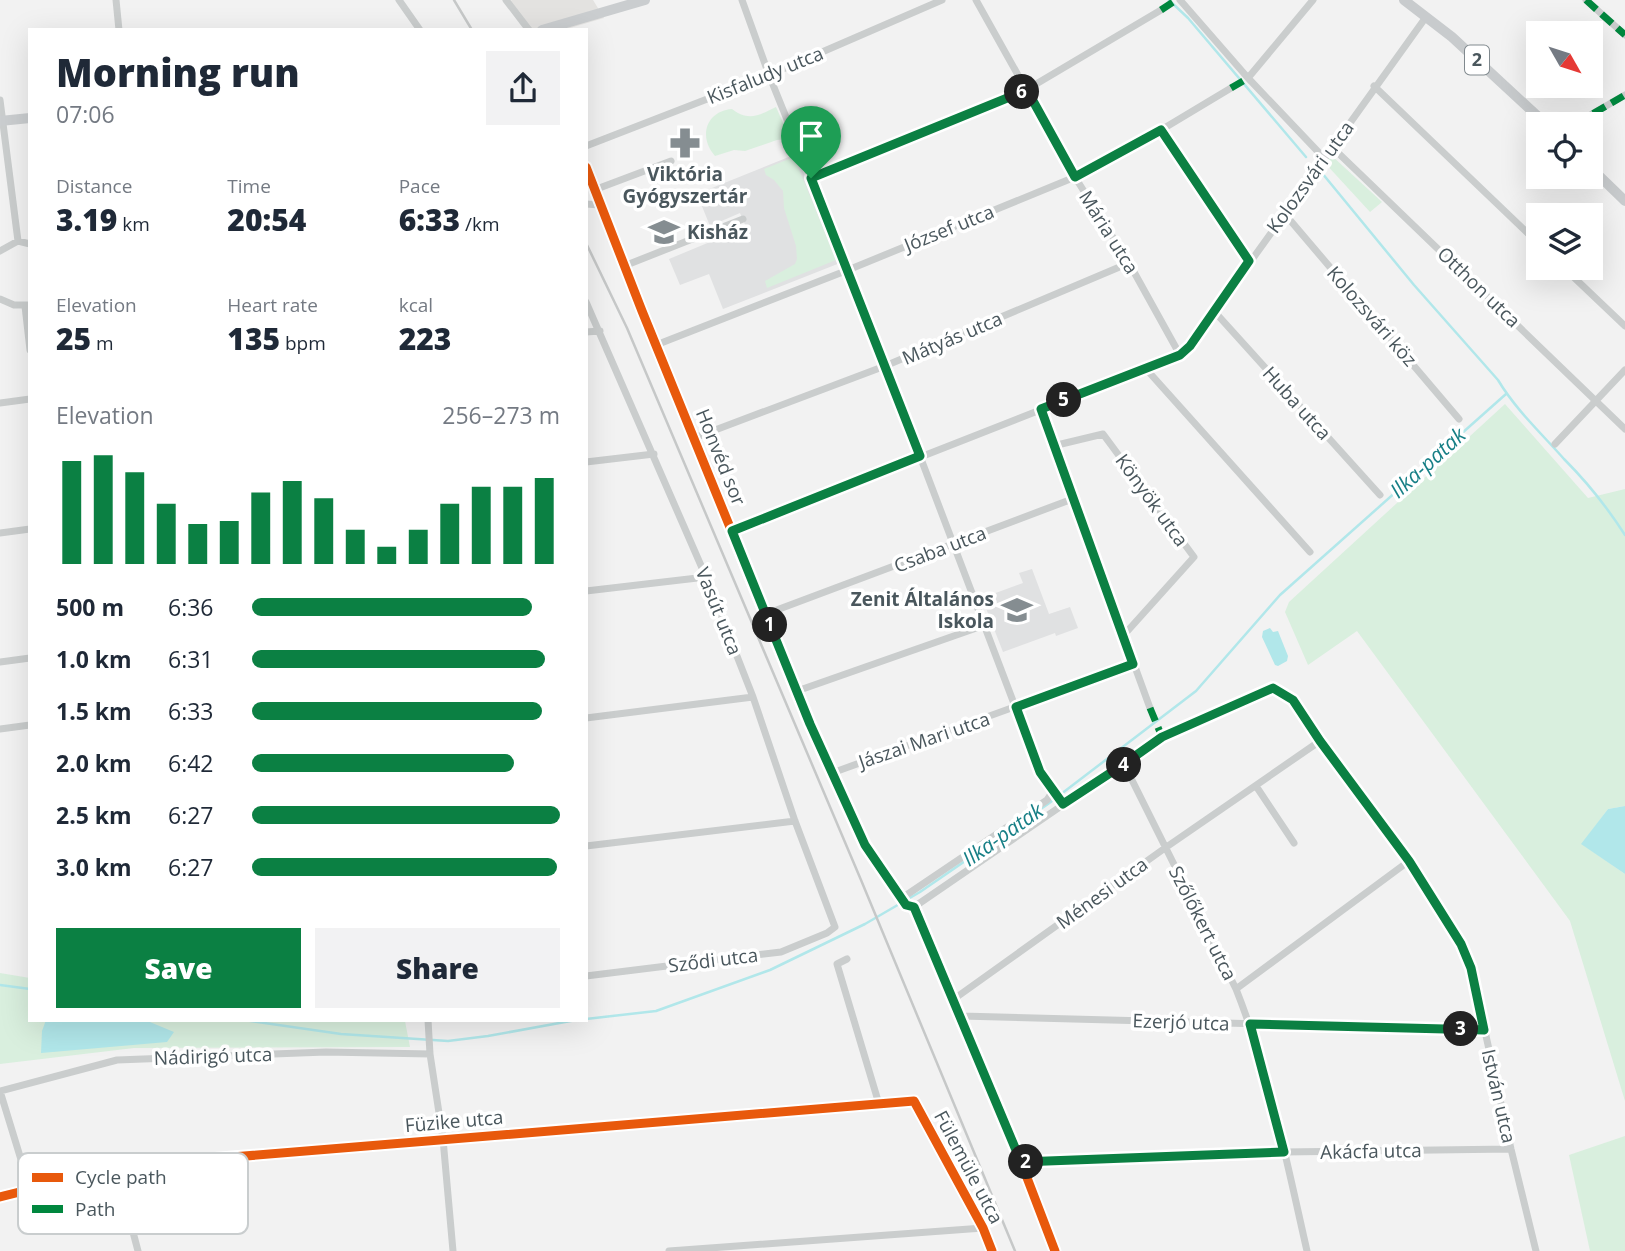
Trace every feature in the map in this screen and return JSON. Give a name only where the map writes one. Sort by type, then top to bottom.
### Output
[{"type":"main road","name":"2","points":[[1404,0],[1498,78],[1533,112]]},
{"type":"main road","points":[[1603,180],[1625,201]]},
{"type":"street","points":[[116,0],[119,28]]},
{"type":"street","points":[[400,0],[419,28]]},
{"type":"street","points":[[506,0],[527,28]]},
{"type":"street","points":[[742,0],[769,75],[886,366],[1040,772],[1061,803]]},
{"type":"street","name":"Kisfaludy utca","points":[[588,145],[769,75],[942,0]]},
{"type":"street","name":"Mária utca","points":[[976,0],[1075,177],[1129,263],[1180,355]]},
{"type":"street","points":[[1180,0],[1321,161]]},
{"type":"street","points":[[1248,78],[1313,0]]},
{"type":"street","points":[[1586,0],[1625,36]]},
{"type":"street","points":[[549,28],[640,1]]},
{"type":"street","points":[[811,178],[1027,90],[1161,10]]},
{"type":"street","name":"Kolozsvári utca","points":[[732,531],[1180,355],[1190,346],[1426,17]]},
{"type":"street","points":[[1374,86],[1526,232]]},
{"type":"street","name":"József utca","points":[[656,345],[1075,177],[1231,88]]},
{"type":"street","points":[[1596,112],[1625,95]]},
{"type":"street","points":[[0,100],[18,241]]},
{"type":"street","points":[[1,121],[28,118]]},
{"type":"street","points":[[1161,130],[1249,261]]},
{"type":"street","name":"Otthon utca","points":[[1332,147],[1625,429]]},
{"type":"street","points":[[594,190],[671,161]]},
{"type":"street","name":"Honvéd sor","points":[[588,173],[832,773],[865,845],[906,902],[954,999],[1055,1251]]},
{"type":"street","points":[[588,204],[600,205]]},
{"type":"street","name":"Kolozsvári köz","points":[[1284,213],[1460,419]]},
{"type":"street","points":[[624,266],[743,219]]},
{"type":"street","points":[[0,251],[18,241],[28,244]]},
{"type":"street","name":"Mátyás utca","points":[[694,438],[886,366],[1129,263]]},
{"type":"street","points":[[1577,280],[1625,326]]},
{"type":"street","points":[[0,299],[27,305]]},
{"type":"street","name":"Vasút utca","points":[[588,306],[706,577],[753,697],[835,927]]},
{"type":"street","name":"Huba utca","points":[[1214,311],[1380,495]]},
{"type":"street","points":[[588,332],[600,331]]},
{"type":"street","points":[[1147,370],[1310,552]]},
{"type":"street","points":[[1555,444],[1625,370]]},
{"type":"street","points":[[0,403],[28,399]]},
{"type":"street","points":[[1041,409],[1150,708]]},
{"type":"street","name":"Könyök utca","points":[[1054,446],[1104,434],[1194,557],[1124,636]]},
{"type":"street","points":[[588,462],[654,454]]},
{"type":"street","name":"Csaba utca","points":[[766,614],[1075,498]]},
{"type":"street","points":[[0,533],[28,529]]},
{"type":"street","points":[[588,591],[706,577]]},
{"type":"street","points":[[797,691],[985,625]]},
{"type":"street","points":[[0,662],[28,658]]},
{"type":"street","name":"Jászai Mari utca","points":[[832,773],[1133,664]]},
{"type":"street","name":"István utca","points":[[1124,764],[1162,737],[1273,688],[1293,700],[1409,861],[1461,944],[1471,968],[1536,1251]]},
{"type":"street","points":[[588,718],[753,697]]},
{"type":"street","points":[[0,729],[28,725]]},
{"type":"street","name":"Ménesi utca","points":[[954,999],[1320,741]]},
{"type":"street","points":[[906,902],[1124,764]]},
{"type":"street","name":"Szőlőkert utca","points":[[1124,764],[1236,989],[1250,1024],[1307,1251]]},
{"type":"street","points":[[1256,786],[1294,843]]},
{"type":"street","points":[[906,902],[1047,800],[1053,792]]},
{"type":"street","points":[[588,846],[795,821]]},
{"type":"street","points":[[1236,989],[1409,861]]},
{"type":"street","name":"Sződi utca","points":[[588,976],[781,952],[835,927]]},
{"type":"street","points":[[847,959],[837,964],[879,1104]]},
{"type":"street","name":"Ezerjó utca","points":[[961,1016],[1484,1030]]},
{"type":"street","points":[[428,1022],[443,1139],[453,1251]]},
{"type":"street","name":"Nádirigó utca","points":[[19,1153],[0,1091],[117,1060],[326,1052],[430,1054]]},
{"type":"street","name":"Füzike utca","points":[[248,1156],[914,1101]]},
{"type":"street","name":"Fülemüle utca","points":[[914,1101],[983,1228],[992,1251]]},
{"type":"street","name":"Akácfa utca","points":[[1021,1162],[1284,1152],[1511,1149]]},
{"type":"street","name":"Füzike utca","points":[[0,1196],[18,1192]]},
{"type":"street","points":[[669,1251],[983,1228]]},
{"type":"street","points":[[133,1234],[138,1251]]},
{"type":"shaded area","points":[[593,0],[604,18],[570,28],[530,28],[510,1]]},
{"type":"shaded area","points":[[796,154],[840,263],[723,309],[709,274],[680,285],[669,259],[746,227],[740,213],[710,226],[697,194]]},
{"type":"shaded area","name":"Zenit Általános Iskola","points":[[1032,569],[1049,614],[1070,607],[1078,628],[1056,636],[1055,633],[1003,652],[982,598],[1023,583],[1019,573]]},
{"type":"green space","points":[[776,107],[789,136],[787,139],[715,156],[710,149],[706,133],[707,126],[716,115],[732,109],[743,115],[754,116]]},
{"type":"green space","points":[[1331,155],[1382,202],[1370,212],[1324,162]]},
{"type":"green space","points":[[794,157],[836,260],[767,288],[765,281],[795,264],[797,259],[796,246],[784,208],[783,191],[766,175],[764,169]]},
{"type":"green space","points":[[1505,404],[1588,498],[1625,489],[1625,806],[1608,809],[1582,844],[1625,874],[1625,1101],[1570,921],[1357,631],[1308,665],[1285,612],[1289,602]]},
{"type":"green space","points":[[0,973],[28,978],[28,1022],[405,1022],[410,1047],[134,1048],[0,1064]]},
{"type":"green space","points":[[1625,1136],[1625,1251],[1590,1251],[1569,1155]]},
{"type":"water","points":[[1270,628],[1273,632],[1278,631],[1288,656],[1287,661],[1278,666],[1275,665],[1262,637],[1263,631]]},
{"type":"water","points":[[1625,806],[1625,874],[1581,844],[1608,809]]},
{"type":"water","points":[[45,1022],[150,1022],[174,1032],[167,1042],[41,1053]]},
{"type":"waterway","name":"Ilka-patak","points":[[1169,0],[1188,18],[1306,157]]},
{"type":"waterway","name":"Ilka-patak","points":[[1322,173],[1414,285],[1498,380],[1521,411],[1589,486],[1625,535]]},
{"type":"waterway","name":"Ilka-patak","points":[[588,1019],[656,1011],[770,970],[865,924],[920,892],[1048,804],[1196,691],[1280,595],[1506,394]]},
{"type":"waterway","name":"Ilka-patak","points":[[0,985],[28,989]]},
{"type":"waterway","name":"Ilka-patak","points":[[258,1022],[341,1034],[448,1041],[565,1022]]},
{"type":"railway","points":[[454,0],[471,28]]},
{"type":"railway","points":[[588,247],[627,328],[1015,1251]]},
{"type":"marked path","points":[[1161,10],[1176,0]]},
{"type":"marked path","points":[[1586,0],[1625,35]]},
{"type":"marked path","points":[[1231,88],[1248,78]]},
{"type":"marked path","points":[[1596,112],[1625,95]]},
{"type":"marked path","points":[[1150,708],[1162,737]]},
{"type":"cycle path","points":[[588,172],[810,724],[865,845],[906,905],[914,907],[1021,1162],[1055,1251]]},
{"type":"cycle path","points":[[248,1156],[914,1101],[983,1228],[992,1251]]},
{"type":"cycle path","points":[[0,1197],[18,1192]]},
{"type":"place","name":"Viktória Gyógyszertár","points":[[685,143]]},
{"type":"place","name":"Kisház","points":[[664,232]]},
{"type":"place","name":"Zenit Általános Iskola","points":[[1017,610]]},
{"type":"route","points":[[1027,90],[1075,177],[1161,130],[1249,261],[1190,346],[1180,355],[1041,409],[1133,664],[1016,707],[1040,772],[1063,804],[1162,737],[1273,688],[1293,700],[1409,861],[1461,944],[1471,968],[1484,1030],[1250,1024],[1284,1152],[1021,1162],[914,907],[906,905],[865,845],[810,724],[732,531],[920,456],[811,178],[1027,90]]}]
